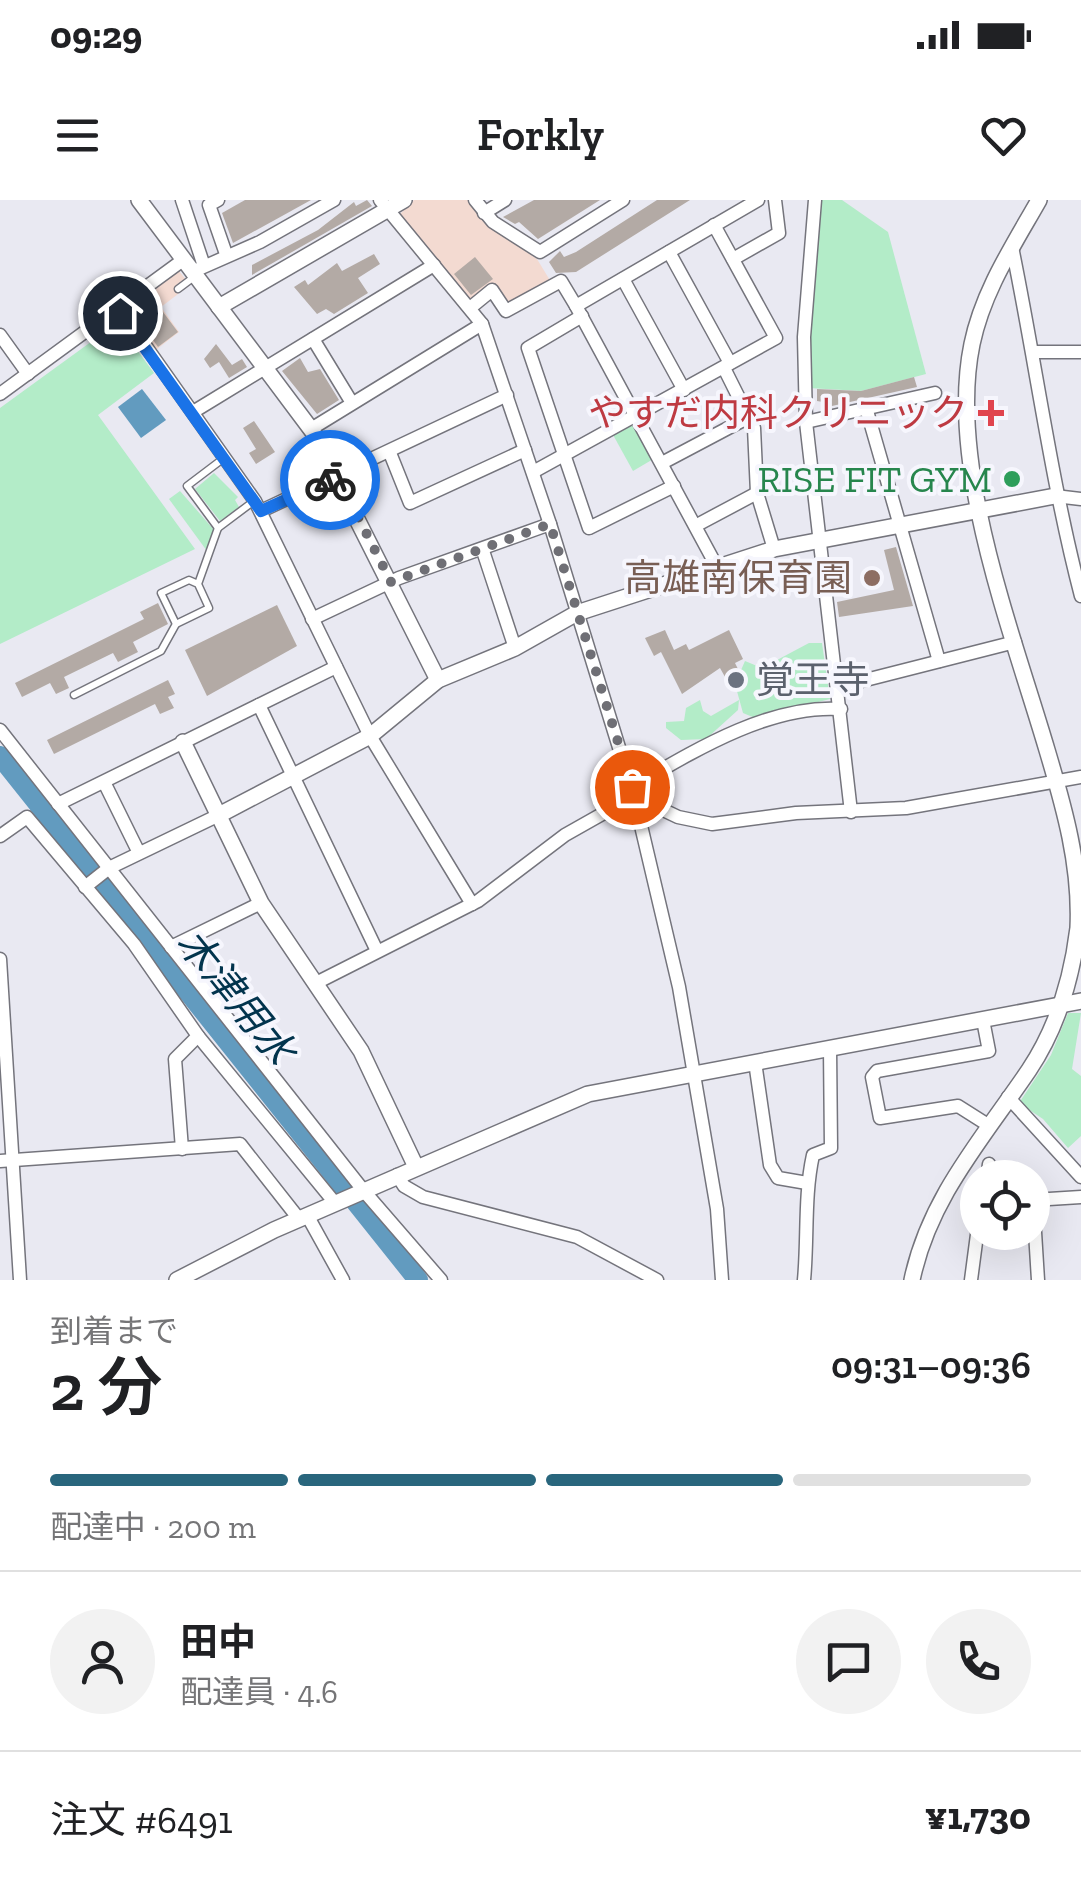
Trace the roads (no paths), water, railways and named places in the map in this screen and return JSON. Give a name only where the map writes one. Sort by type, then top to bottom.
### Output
[{"type":"street","points":[[139,200],[312,430],[438,680]]},
{"type":"street","points":[[182,200],[193,268]]},
{"type":"street","points":[[218,200],[209,205],[226,254]]},
{"type":"street","points":[[0,394],[118,307],[193,268],[260,242],[334,200]]},
{"type":"street","points":[[218,306],[385,205],[404,200]]},
{"type":"street","points":[[475,200],[484,213],[540,252],[623,200]]},
{"type":"street","points":[[484,213],[505,200]]},
{"type":"street","points":[[674,486],[589,528],[528,348],[623,280],[758,200]]},
{"type":"street","points":[[733,260],[779,233],[776,200]]},
{"type":"street","points":[[815,200],[804,337],[806,422],[851,812]]},
{"type":"street","points":[[912,1280],[940,1200],[1030,1069],[1061,1005],[1079,906],[1071,830],[979,508],[964,426],[967,378],[982,310],[1040,200]]},
{"type":"street","points":[[385,205],[482,324],[550,524],[633,792],[679,986],[717,1209],[722,1280]]},
{"type":"street","points":[[533,472],[776,338],[714,226]]},
{"type":"street","points":[[1012,247],[1055,496],[1081,596]]},
{"type":"street","points":[[669,252],[754,428],[757,493],[774,549]]},
{"type":"street","points":[[193,412],[434,265]]},
{"type":"street","points":[[623,280],[684,390]]},
{"type":"street","points":[[470,308],[492,290],[506,311],[564,283],[718,567]]},
{"type":"street","points":[[118,307],[258,506],[370,736],[472,904]]},
{"type":"street","points":[[312,430],[482,324]]},
{"type":"street","points":[[0,335],[28,374]]},
{"type":"street","points":[[313,339],[352,404]]},
{"type":"street","points":[[1033,352],[1081,352]]},
{"type":"street","points":[[806,422],[935,393]]},
{"type":"street","points":[[258,506],[338,477],[507,396]]},
{"type":"street","points":[[867,411],[939,661]]},
{"type":"street","points":[[662,463],[749,417]]},
{"type":"street","points":[[390,453],[410,503],[525,450]]},
{"type":"street","points":[[697,525],[757,493]]},
{"type":"street","points":[[85,887],[109,868],[294,778],[370,736],[438,680],[515,648],[577,613],[774,549],[979,508],[1055,496],[1081,499]]},
{"type":"street","points":[[312,618],[391,582],[550,524]]},
{"type":"street","points":[[483,551],[515,648]]},
{"type":"street","points":[[838,687],[1015,642]]},
{"type":"street","points":[[58,804],[336,667]]},
{"type":"street","points":[[259,705],[378,952]]},
{"type":"street","points":[[316,983],[472,904],[565,835],[753,724],[815,707],[841,709]]},
{"type":"street","points":[[0,730],[363,1190],[441,1280]]},
{"type":"street","points":[[183,742],[261,904],[361,1050],[416,1167]]},
{"type":"street","points":[[633,792],[678,817],[712,824],[796,812],[906,808],[1081,777]]},
{"type":"street","points":[[104,782],[140,853]]},
{"type":"street","points":[[0,836],[27,817],[134,944],[198,1036],[338,1202]]},
{"type":"street","points":[[171,947],[261,904]]},
{"type":"street","points":[[0,959],[6,1160],[20,1280]]},
{"type":"street","points":[[177,1280],[202,1273],[303,1217],[588,1094],[1081,1001]]},
{"type":"street","points":[[983,1020],[989,1050],[877,1071],[872,1077],[880,1118],[958,1106],[988,1125]]},
{"type":"street","points":[[182,1149],[175,1059],[198,1036]]},
{"type":"street","points":[[804,1280],[809,1228],[807,1183],[813,1156],[832,1148],[830,1048]]},
{"type":"street","points":[[755,1062],[770,1165],[778,1178],[807,1183]]},
{"type":"street","points":[[1008,1097],[1081,1177]]},
{"type":"street","points":[[6,1160],[240,1144],[303,1217],[343,1280]]},
{"type":"street","points":[[397,1176],[409,1189],[436,1202],[496,1213],[577,1237],[657,1280]]},
{"type":"street","points":[[1038,1280],[1033,1200],[1081,1198]]},
{"type":"street","points":[[971,1280],[975,1250]]},
{"type":"lane","points":[[178,289],[193,268]]},
{"type":"lane","points":[[218,528],[187,486],[226,457]]},
{"type":"lane","points":[[198,584],[218,528],[258,506]]},
{"type":"lane","points":[[74,695],[162,650],[176,624],[209,608],[198,584],[189,580],[161,594],[176,624]]},
{"type":"water","points":[[142,389],[166,420],[141,438],[118,407]]},
{"type":"waterway","name":"木津用水","points":[[0,756],[418,1280]]},
{"type":"place","name":"やすだ内科クリニック","points":[[991,413]]},
{"type":"place","name":"RISE FIT GYM","points":[[1012,479]]},
{"type":"place","name":"高雄南保育園","points":[[872,578]]},
{"type":"place","name":"覚王寺","points":[[736,680]]}]
